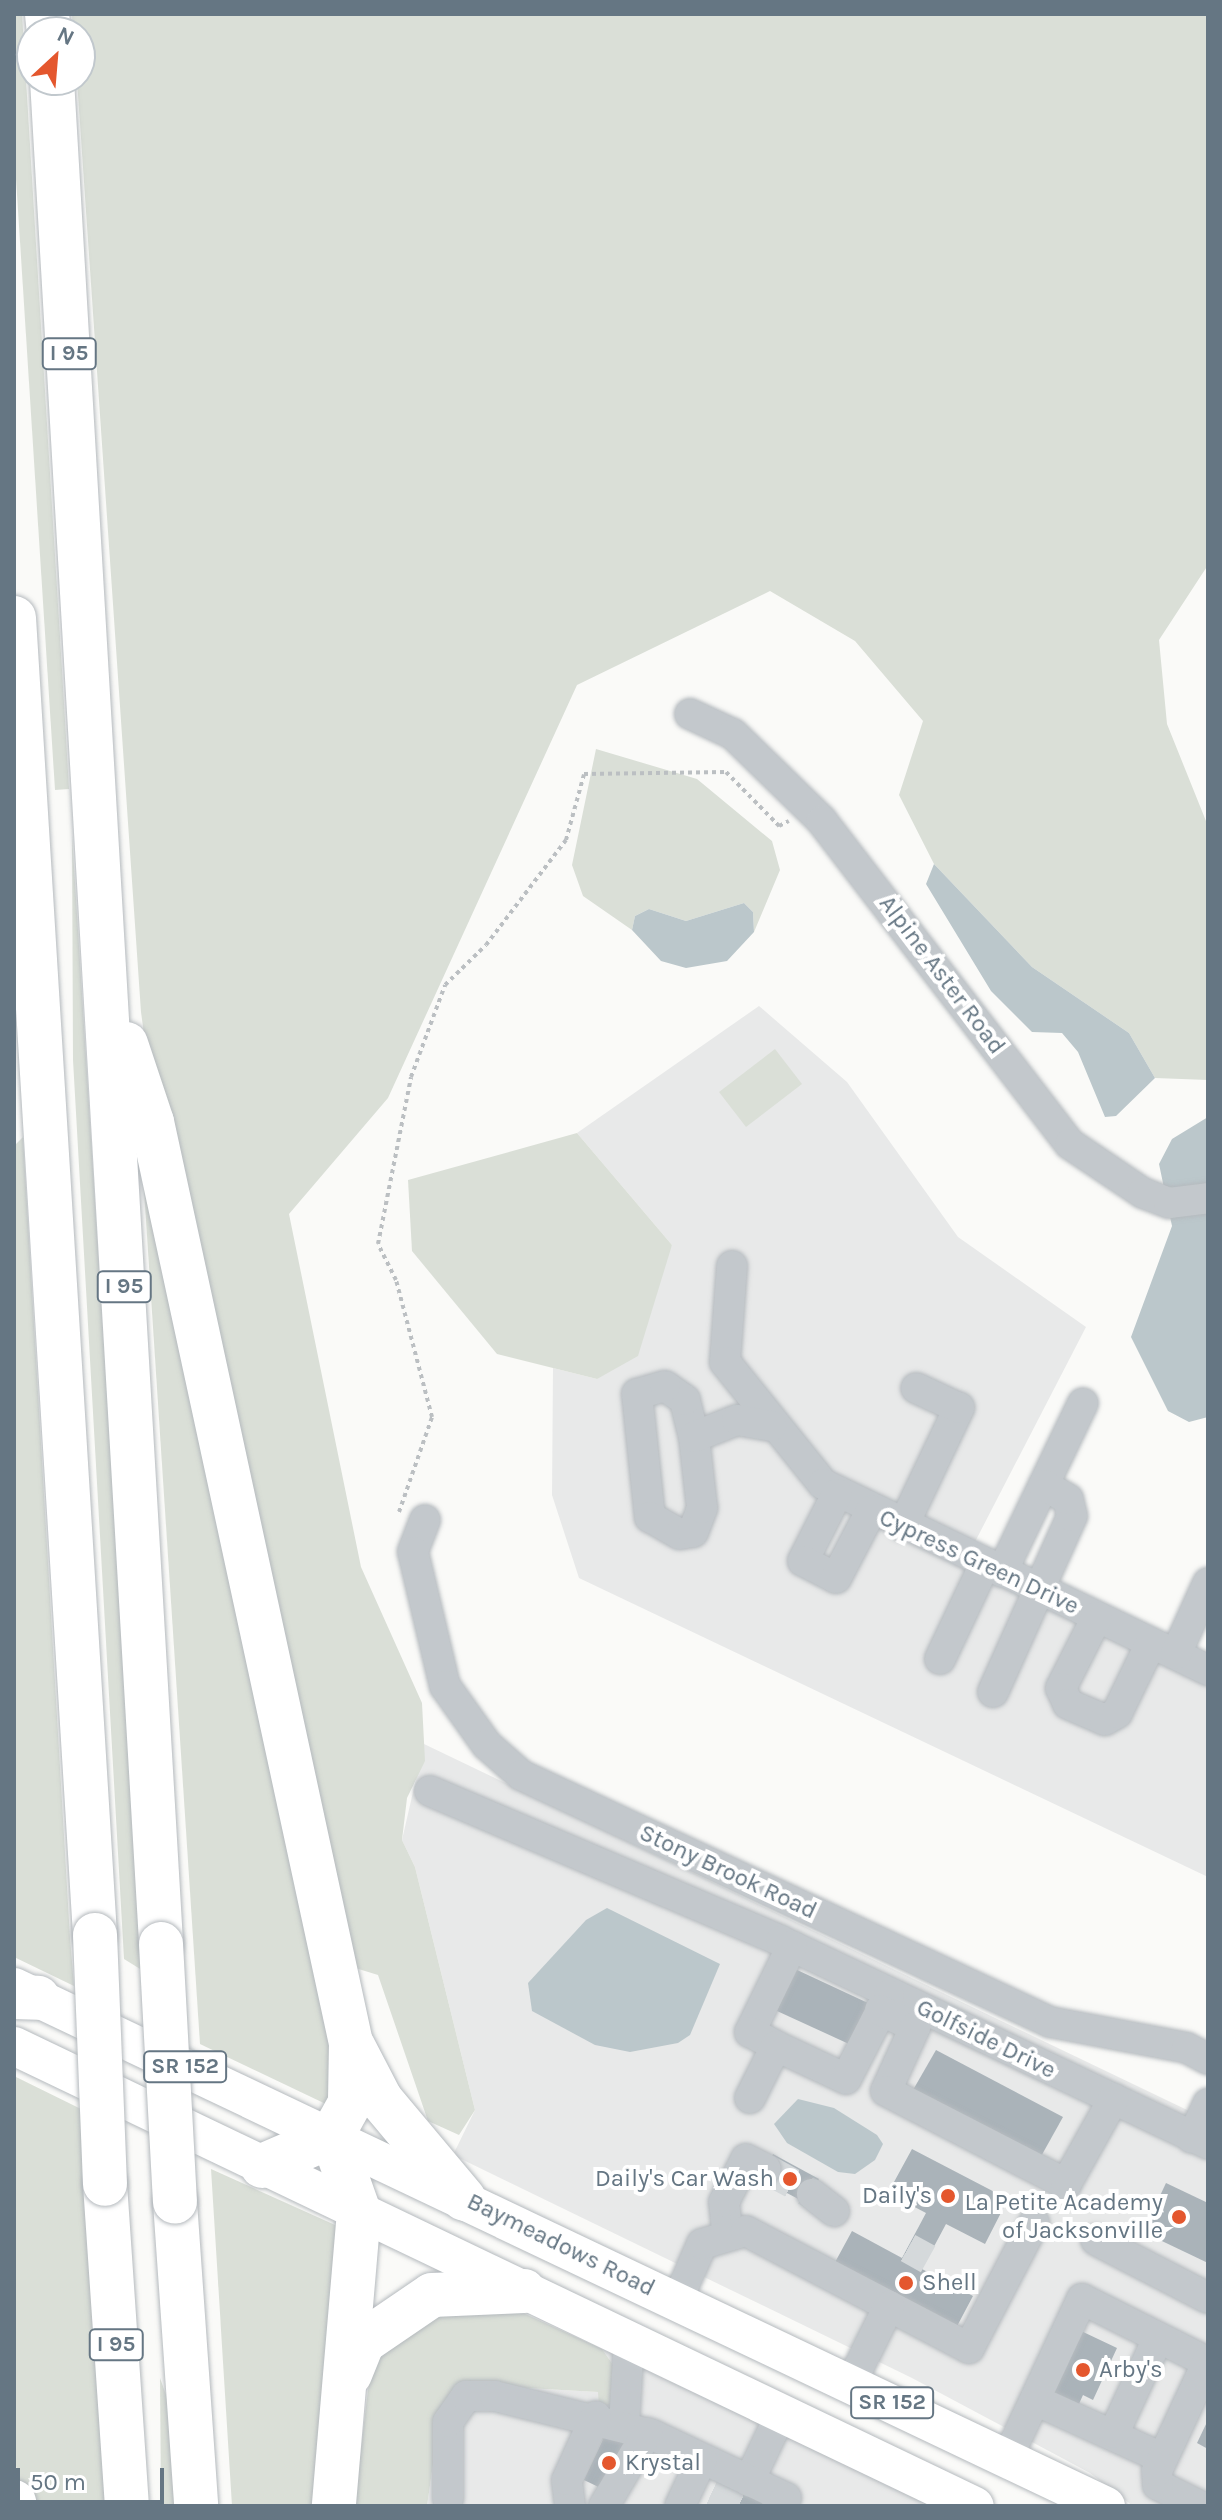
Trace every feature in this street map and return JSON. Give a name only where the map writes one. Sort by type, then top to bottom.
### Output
[{"type":"highway","name":"I 95","points":[[53,96],[108,991],[175,2202],[196,2506]]},
{"type":"highway","name":"I 95","points":[[14,618],[95,1935],[105,2184],[127,2506]]},
{"type":"highway","points":[[14,953],[26,813]]},
{"type":"highway","points":[[108,991],[152,1122],[351,2043],[350,2103],[332,2136],[262,2166]]},
{"type":"highway","points":[[351,2043],[381,2100],[464,2199]]},
{"type":"highway","points":[[332,2136],[359,2212],[334,2506]]},
{"type":"highway","points":[[347,2380],[363,2342],[407,2307],[472,2288],[524,2291]]},
{"type":"main road","name":"Baymeadows Road","points":[[22,1994],[332,2136],[1106,2506]]},
{"type":"main road","name":"SR 152","points":[[14,2046],[968,2505]]},
{"type":"street","name":"Alpine Aster Road","points":[[690,714],[733,734],[822,821],[1070,1144],[1143,1193],[1169,1203],[1208,1198]]},
{"type":"street","name":"Cypress Green Drive","points":[[732,1266],[725,1362],[771,1426],[837,1494],[1208,1670]]},
{"type":"street","points":[[903,1526],[959,1408],[916,1388]]},
{"type":"street","points":[[940,1659],[1044,1485],[1083,1403]]},
{"type":"street","points":[[694,1437],[737,1420],[771,1426]]},
{"type":"street","points":[[993,1692],[1041,1591],[1072,1516],[1068,1499],[1044,1485]]},
{"type":"street","points":[[837,1494],[803,1561],[836,1578],[871,1511]]},
{"type":"street","name":"Stony Brook Road","points":[[425,1520],[413,1552],[445,1686],[487,1745],[521,1775],[1050,2022],[1187,2048],[1208,2059]]},
{"type":"street","points":[[1097,1617],[1061,1688],[1068,1704],[1105,1720],[1117,1713],[1208,1583]]},
{"type":"street","name":"Golfside Drive","points":[[430,1791],[764,1933],[792,1946],[885,2002],[1114,2098],[1200,2141]]},
{"type":"street","points":[[792,1946],[750,2032],[846,2079],[885,2002]]},
{"type":"street","points":[[920,2018],[886,2091],[1066,2184],[1114,2098]]},
{"type":"street","points":[[750,2098],[776,2046]]},
{"type":"street","points":[[1200,2141],[1208,2104]]},
{"type":"street","points":[[727,2230],[724,2202],[746,2159],[766,2169]]},
{"type":"street","points":[[677,2301],[702,2244],[727,2230],[746,2231],[969,2348],[1034,2223]]},
{"type":"street","points":[[1096,2240],[1208,2298]]},
{"type":"street","points":[[1007,2459],[1082,2299],[1208,2361],[1156,2483]]},
{"type":"street","points":[[851,2383],[889,2306]]},
{"type":"street","points":[[1106,2432],[1158,2338]]},
{"type":"street","points":[[620,2506],[630,2427],[629,2341]]},
{"type":"street","points":[[448,2499],[448,2422],[466,2396],[630,2427],[693,2491],[749,2481],[786,2498],[782,2506]]},
{"type":"street","points":[[1035,2400],[1106,2432],[1156,2483],[1200,2506]]},
{"type":"street","points":[[749,2481],[781,2414]]},
{"type":"street","points":[[570,2506],[567,2480],[630,2427]]},
{"type":"street","points":[[604,2506],[630,2427]]},
{"type":"shaded area","points":[[14,14],[22,14],[16,16],[16,96],[27,96],[69,789],[55,790],[15,163]]},
{"type":"shaded area","points":[[1208,14],[1208,565],[1159,640],[1167,724],[1208,826],[1208,1080],[1155,1078],[1129,1033],[1032,967],[934,864],[899,795],[923,721],[855,641],[770,591],[577,685],[388,1098],[289,1214],[361,1567],[422,1703],[425,1761],[407,1798],[402,1840],[415,1867],[475,2110],[459,2135],[428,2121],[378,1975],[352,1967],[154,1107],[141,1012],[78,96],[96,96],[96,16],[72,16]]},
{"type":"shaded area","points":[[596,749],[697,779],[772,841],[780,870],[754,932],[753,912],[744,903],[686,921],[649,909],[635,916],[632,930],[583,896],[572,865]]},
{"type":"shaded area","points":[[72,835],[145,1972],[124,1959],[73,1060]]},
{"type":"shaded area","points":[[934,864],[1032,967],[1129,1033],[1155,1078],[1116,1116],[1105,1117],[1078,1052],[1062,1033],[1032,1032],[991,991],[926,884]]},
{"type":"shaded area","points":[[744,903],[753,912],[754,932],[727,961],[686,968],[661,961],[632,930],[635,916],[649,909],[686,921]]},
{"type":"shaded area","points":[[759,1006],[847,1082],[958,1237],[1086,1327],[962,1567],[1208,1683],[1208,1877],[579,1578],[552,1495],[553,1368],[597,1379],[672,1245],[577,1133]]},
{"type":"shaded area","points":[[775,1049],[802,1084],[746,1127],[719,1092]]},
{"type":"shaded area","points":[[138,1098],[336,2023],[330,2106],[200,2044]]},
{"type":"shaded area","points":[[1208,1117],[1208,1417],[1189,1422],[1168,1411],[1131,1337],[1172,1226],[1159,1164],[1172,1139]]},
{"type":"shaded area","points":[[577,1133],[672,1245],[638,1356],[597,1379],[497,1354],[412,1251],[408,1180]]},
{"type":"shaded area","points":[[23,1137],[74,1986],[14,1957],[14,1146]]},
{"type":"shaded area","points":[[424,1744],[1208,2120],[1208,2506],[1133,2506],[1090,2473],[912,2378],[453,2155],[475,2110],[415,1867],[402,1840]]},
{"type":"shaded area","points":[[607,1908],[720,1964],[690,2035],[678,2043],[630,2052],[595,2045],[532,2011],[528,1983],[586,1920]]},
{"type":"shaded area","points":[[14,2076],[81,2109],[107,2506],[25,2506],[14,2457]]},
{"type":"shaded area","points":[[798,2099],[834,2108],[877,2135],[883,2144],[875,2160],[855,2174],[838,2172],[787,2143],[774,2124]]},
{"type":"shaded area","points":[[211,2169],[344,2229],[319,2506],[232,2506]]},
{"type":"shaded area","points":[[497,2301],[602,2349],[616,2369],[617,2397],[605,2410],[599,2409],[598,2392],[508,2387],[439,2423],[427,2506],[354,2506],[372,2357],[404,2317]]},
{"type":"shaded area","points":[[602,2349],[932,2506],[427,2506],[439,2423],[507,2387],[599,2392],[616,2369]]},
{"type":"shaded area","points":[[160,2378],[170,2406],[177,2506],[161,2506]]},
{"type":"building","points":[[795,1969],[868,2003],[849,2044],[777,2011]]},
{"type":"building","points":[[936,2050],[1063,2117],[1039,2160],[913,2090]]},
{"type":"building","points":[[912,2149],[1008,2199],[985,2244],[946,2224],[922,2269],[973,2296],[955,2330],[833,2266],[852,2231],[902,2258],[926,2213],[888,2193]]},
{"type":"building","name":"Daily's Car Wash","points":[[773,2154],[819,2179],[806,2203],[760,2179]]},
{"type":"building","name":"La Petite Academy of Jacksonville","points":[[1166,2183],[1208,2203],[1208,2263],[1143,2232]]},
{"type":"building","name":"Arby's","points":[[1079,2330],[1117,2348],[1093,2400],[1083,2395],[1078,2406],[1049,2393]]},
{"type":"building","points":[[1208,2420],[1208,2449],[1197,2443]]},
{"type":"building","name":"Krystal","points":[[606,2433],[633,2445],[611,2493],[584,2480]]},
{"type":"building","points":[[719,2478],[764,2499],[761,2506],[706,2506]]},
{"type":"tunnel","points":[[766,2169],[812,2194]]},
{"type":"tunnel","points":[[908,2248],[928,2259]]},
{"type":"tunnel","points":[[712,2492],[742,2506]]},
{"type":"place","name":"Daily's Car Wash","points":[[790,2179]]},
{"type":"place","name":"Daily's","points":[[948,2196]]},
{"type":"place","name":"La Petite Academy of Jacksonville","points":[[1179,2217]]},
{"type":"place","name":"Shell","points":[[906,2283]]},
{"type":"place","name":"Arby's","points":[[1083,2370]]},
{"type":"place","name":"Krystal","points":[[609,2463]]}]
